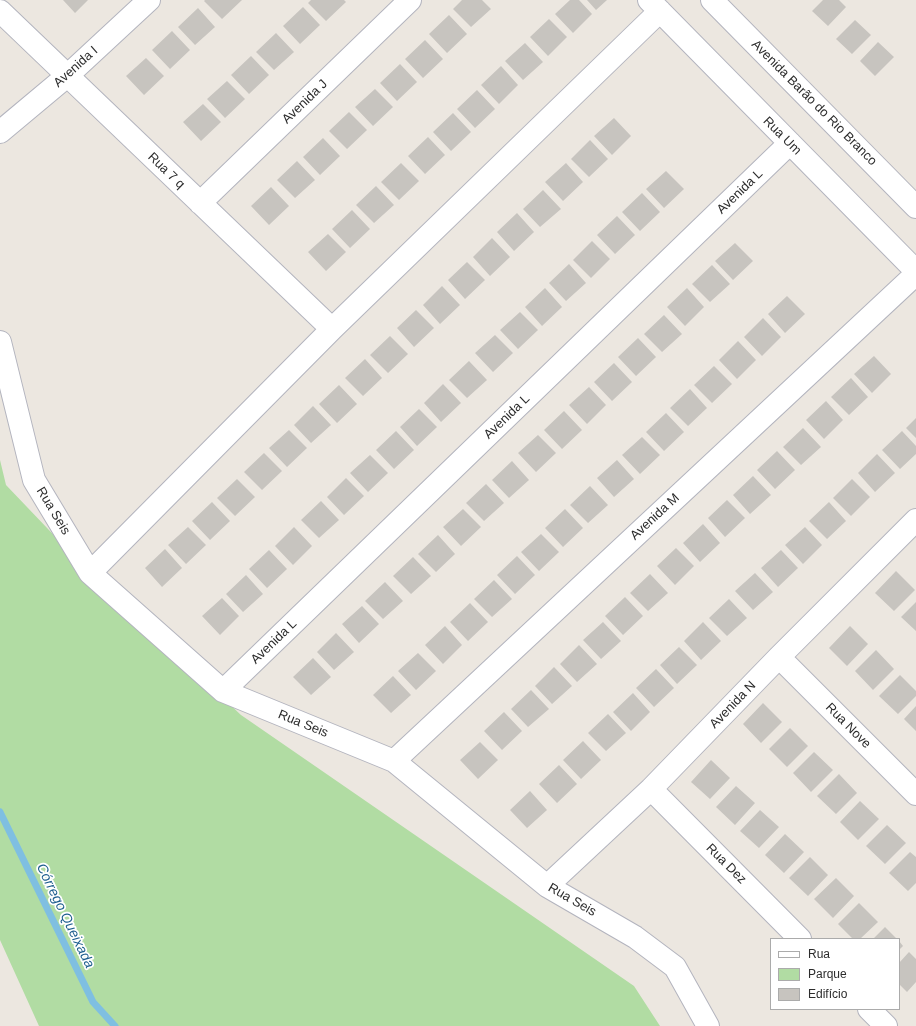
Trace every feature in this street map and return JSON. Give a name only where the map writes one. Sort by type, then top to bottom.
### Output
[{"type":"street","name":"Avenida I","points":[[0,132],[67,76],[149,0]]},
{"type":"street","name":"Avenida J","points":[[200,203],[410,0]]},
{"type":"street","name":"Avenida Barão do Rio Branco","points":[[712,0],[916,207]]},
{"type":"street","name":"Rua Um","points":[[655,6],[916,272]]},
{"type":"street","points":[[90,573],[655,6]]},
{"type":"street","name":"Rua 7 q","points":[[0,11],[332,329]]},
{"type":"street","name":"Avenida L","points":[[223,690],[790,143]]},
{"type":"street","name":"Avenida M","points":[[394,761],[916,272]]},
{"type":"street","name":"Rua Seis","points":[[0,342],[34,480],[90,573],[223,690],[394,761],[547,886],[635,937],[675,967],[708,1026]]},
{"type":"street","name":"Avenida N","points":[[547,886],[651,789],[916,520]]},
{"type":"street","name":"Rua Nove","points":[[780,657],[916,794]]},
{"type":"street","name":"Rua Dez","points":[[651,789],[799,938]]},
{"type":"street","points":[[870,1010],[886,1026]]},
{"type":"green space","points":[[0,460],[6,485],[90,573],[241,715],[634,986],[660,1026],[39,1026],[0,940]]},
{"type":"building","points":[[63,0],[88,0],[75,13]]},
{"type":"building","points":[[242,0],[222,19],[204,1]]},
{"type":"building","points":[[311,0],[344,0],[346,2],[326,21],[308,3]]},
{"type":"building","points":[[462,0],[482,0],[491,9],[471,27],[453,9]]},
{"type":"building","points":[[570,0],[579,0],[592,14],[573,33],[555,14]]},
{"type":"building","points":[[587,0],[607,0],[596,10]]},
{"type":"building","points":[[823,0],[839,0],[846,7],[828,26],[812,11]]},
{"type":"building","points":[[303,7],[320,25],[300,44],[283,26]]},
{"type":"building","points":[[198,8],[215,27],[195,45],[178,27]]},
{"type":"building","points":[[449,15],[467,34],[447,53],[429,34]]},
{"type":"building","points":[[549,19],[567,37],[548,56],[530,37]]},
{"type":"building","points":[[855,20],[871,35],[852,54],[836,39]]},
{"type":"building","points":[[172,31],[190,50],[170,69],[152,50]]},
{"type":"building","points":[[276,33],[294,52],[274,70],[256,52]]},
{"type":"building","points":[[425,40],[443,59],[423,78],[405,59]]},
{"type":"building","points":[[878,42],[894,57],[875,76],[860,61]]},
{"type":"building","points":[[525,43],[543,62],[523,80],[505,61]]},
{"type":"building","points":[[251,56],[269,75],[249,94],[231,75]]},
{"type":"building","points":[[146,58],[164,76],[144,95],[126,76]]},
{"type":"building","points":[[400,64],[417,82],[397,101],[380,83]]},
{"type":"building","points":[[501,66],[518,85],[499,104],[481,85]]},
{"type":"building","points":[[227,81],[245,99],[225,118],[207,99]]},
{"type":"building","points":[[375,89],[393,107],[373,126],[355,107]]},
{"type":"building","points":[[477,90],[495,109],[475,128],[457,109]]},
{"type":"building","points":[[203,104],[221,122],[201,141],[183,122]]},
{"type":"building","points":[[349,112],[367,130],[347,149],[329,131]]},
{"type":"building","points":[[453,113],[471,132],[451,151],[433,132]]},
{"type":"building","points":[[614,118],[631,136],[612,155],[594,136]]},
{"type":"building","points":[[428,137],[445,155],[425,174],[408,156]]},
{"type":"building","points":[[323,138],[340,156],[320,175],[303,157]]},
{"type":"building","points":[[590,140],[608,159],[589,177],[571,159]]},
{"type":"building","points":[[297,161],[315,180],[295,198],[277,180]]},
{"type":"building","points":[[401,163],[419,181],[399,200],[381,182]]},
{"type":"building","points":[[566,163],[583,182],[563,201],[545,182]]},
{"type":"building","points":[[666,171],[684,189],[664,208],[646,189]]},
{"type":"building","points":[[376,186],[394,205],[374,223],[356,205]]},
{"type":"building","points":[[271,187],[289,206],[269,225],[251,206]]},
{"type":"building","points":[[543,190],[561,209],[540,227],[523,209]]},
{"type":"building","points":[[642,193],[660,212],[640,231],[622,212]]},
{"type":"building","points":[[352,210],[370,229],[350,248],[332,229]]},
{"type":"building","points":[[517,213],[534,232],[514,251],[497,232]]},
{"type":"building","points":[[617,216],[635,235],[615,254],[597,235]]},
{"type":"building","points":[[328,234],[346,252],[326,271],[308,252]]},
{"type":"building","points":[[492,238],[510,257],[490,276],[473,257]]},
{"type":"building","points":[[592,241],[610,259],[591,278],[573,260]]},
{"type":"building","points":[[735,243],[753,261],[733,280],[715,261]]},
{"type":"building","points":[[467,262],[485,280],[465,299],[448,280]]},
{"type":"building","points":[[569,264],[586,283],[566,301],[549,283]]},
{"type":"building","points":[[712,265],[730,284],[710,302],[692,284]]},
{"type":"building","points":[[442,286],[460,305],[440,324],[423,305]]},
{"type":"building","points":[[545,288],[562,307],[542,326],[525,307]]},
{"type":"building","points":[[687,288],[704,307],[685,326],[667,307]]},
{"type":"building","points":[[787,296],[805,314],[785,333],[768,314]]},
{"type":"building","points":[[416,310],[434,328],[414,347],[397,328]]},
{"type":"building","points":[[520,312],[538,330],[518,349],[500,330]]},
{"type":"building","points":[[664,315],[682,334],[662,352],[644,334]]},
{"type":"building","points":[[763,318],[781,337],[762,356],[744,337]]},
{"type":"building","points":[[495,335],[513,353],[493,372],[475,353]]},
{"type":"building","points":[[390,336],[408,354],[388,373],[370,355]]},
{"type":"building","points":[[638,338],[656,357],[636,376],[618,357]]},
{"type":"building","points":[[738,341],[756,360],[737,379],[719,360]]},
{"type":"building","points":[[874,356],[891,374],[872,393],[854,374]]},
{"type":"building","points":[[365,359],[382,378],[363,396],[345,378]]},
{"type":"building","points":[[469,361],[487,380],[467,398],[449,380]]},
{"type":"building","points":[[614,363],[632,382],[612,401],[594,382]]},
{"type":"building","points":[[714,366],[732,384],[712,403],[694,385]]},
{"type":"building","points":[[851,378],[868,397],[849,415],[831,397]]},
{"type":"building","points":[[443,384],[461,403],[441,422],[424,403]]},
{"type":"building","points":[[339,385],[357,404],[337,423],[319,404]]},
{"type":"building","points":[[589,387],[606,405],[587,424],[569,405]]},
{"type":"building","points":[[690,389],[707,408],[688,426],[670,408]]},
{"type":"building","points":[[826,401],[843,420],[824,439],[806,420]]},
{"type":"building","points":[[313,406],[331,425],[311,443],[294,425]]},
{"type":"building","points":[[419,409],[437,427],[417,446],[400,427]]},
{"type":"building","points":[[564,411],[582,430],[562,449],[544,430]]},
{"type":"building","points":[[666,413],[684,432],[664,451],[646,432]]},
{"type":"building","points":[[916,418],[916,438],[906,428]]},
{"type":"building","points":[[803,428],[821,447],[801,465],[783,447]]},
{"type":"building","points":[[289,430],[307,448],[287,467],[269,448]]},
{"type":"building","points":[[396,431],[414,450],[394,469],[376,450]]},
{"type":"building","points":[[902,431],[916,446],[916,454],[900,469],[882,450]]},
{"type":"building","points":[[538,435],[556,453],[536,472],[518,453]]},
{"type":"building","points":[[642,437],[660,455],[640,474],[622,455]]},
{"type":"building","points":[[777,451],[795,470],[775,489],[757,470]]},
{"type":"building","points":[[264,453],[282,471],[262,490],[244,472]]},
{"type":"building","points":[[877,454],[895,473],[875,492],[858,473]]},
{"type":"building","points":[[370,455],[388,473],[368,492],[350,473]]},
{"type":"building","points":[[617,460],[634,479],[614,497],[597,478]]},
{"type":"building","points":[[512,461],[529,480],[509,498],[492,480]]},
{"type":"building","points":[[753,476],[771,495],[750,514],[733,495]]},
{"type":"building","points":[[346,478],[364,496],[344,515],[327,497]]},
{"type":"building","points":[[237,479],[255,497],[235,516],[217,498]]},
{"type":"building","points":[[852,479],[870,497],[851,516],[833,498]]},
{"type":"building","points":[[486,484],[504,503],[484,521],[466,503]]},
{"type":"building","points":[[590,486],[608,505],[588,523],[570,505]]},
{"type":"building","points":[[727,500],[745,518],[725,537],[708,518]]},
{"type":"building","points":[[321,501],[339,520],[319,538],[301,520]]},
{"type":"building","points":[[212,502],[230,521],[210,540],[192,521]]},
{"type":"building","points":[[829,502],[846,521],[827,539],[809,521]]},
{"type":"building","points":[[463,509],[481,527],[461,546],[443,527]]},
{"type":"building","points":[[565,509],[583,528],[563,547],[545,528]]},
{"type":"building","points":[[703,524],[720,543],[700,562],[683,543]]},
{"type":"building","points":[[188,527],[206,545],[186,564],[168,545]]},
{"type":"building","points":[[294,527],[312,546],[293,565],[275,546]]},
{"type":"building","points":[[805,527],[822,545],[803,564],[785,545]]},
{"type":"building","points":[[541,534],[559,552],[539,571],[521,552]]},
{"type":"building","points":[[438,535],[455,554],[436,572],[418,554]]},
{"type":"building","points":[[676,548],[694,566],[675,585],[657,566]]},
{"type":"building","points":[[165,549],[182,568],[162,587],[145,568]]},
{"type":"building","points":[[269,550],[287,569],[267,588],[249,569]]},
{"type":"building","points":[[781,550],[798,568],[778,587],[761,568]]},
{"type":"building","points":[[517,556],[535,575],[515,594],[497,575]]},
{"type":"building","points":[[413,557],[431,576],[411,594],[393,576]]},
{"type":"building","points":[[896,571],[915,590],[894,611],[875,593]]},
{"type":"building","points":[[755,573],[773,592],[753,610],[735,591]]},
{"type":"building","points":[[650,574],[668,593],[648,611],[630,593]]},
{"type":"building","points":[[246,575],[263,594],[243,612],[226,594]]},
{"type":"building","points":[[494,580],[512,599],[492,617],[474,599]]},
{"type":"building","points":[[385,582],[403,601],[383,619],[365,601]]},
{"type":"building","points":[[625,597],[643,616],[623,635],[605,616]]},
{"type":"building","points":[[222,598],[239,616],[220,635],[202,616]]},
{"type":"building","points":[[729,599],[747,618],[727,636],[709,618]]},
{"type":"building","points":[[916,602],[916,631],[901,617]]},
{"type":"building","points":[[470,603],[488,622],[468,641],[450,622]]},
{"type":"building","points":[[362,606],[379,624],[359,643],[342,624]]},
{"type":"building","points":[[603,622],[621,641],[601,659],[583,640]]},
{"type":"building","points":[[703,622],[721,641],[701,660],[684,641]]},
{"type":"building","points":[[445,626],[462,645],[443,664],[425,645]]},
{"type":"building","points":[[850,626],[868,644],[847,666],[829,648]]},
{"type":"building","points":[[336,633],[354,652],[334,670],[317,652]]},
{"type":"building","points":[[579,645],[597,664],[577,682],[560,664]]},
{"type":"building","points":[[679,647],[697,665],[677,684],[660,665]]},
{"type":"building","points":[[876,650],[894,669],[873,690],[855,671]]},
{"type":"building","points":[[418,653],[436,671],[416,690],[398,671]]},
{"type":"building","points":[[313,658],[331,677],[311,695],[293,677]]},
{"type":"building","points":[[554,667],[572,686],[552,704],[535,686]]},
{"type":"building","points":[[656,669],[674,688],[654,707],[636,688]]},
{"type":"building","points":[[900,675],[916,691],[916,696],[898,714],[879,696]]},
{"type":"building","points":[[393,676],[411,695],[391,713],[373,695]]},
{"type":"building","points":[[531,690],[549,709],[528,727],[511,709]]},
{"type":"building","points":[[633,693],[650,712],[631,731],[613,712]]},
{"type":"building","points":[[763,703],[782,722],[761,743],[743,724]]},
{"type":"building","points":[[916,706],[916,731],[904,719]]},
{"type":"building","points":[[504,712],[522,731],[502,750],[484,731]]},
{"type":"building","points":[[608,714],[626,733],[606,751],[588,733]]},
{"type":"building","points":[[790,728],[808,746],[787,767],[769,749]]},
{"type":"building","points":[[583,741],[601,760],[581,779],[563,760]]},
{"type":"building","points":[[480,742],[498,760],[478,779],[460,760]]},
{"type":"building","points":[[814,752],[833,770],[811,792],[793,773]]},
{"type":"building","points":[[711,760],[730,778],[710,799],[691,782]]},
{"type":"building","points":[[559,765],[577,784],[557,803],[539,784]]},
{"type":"building","points":[[839,774],[857,793],[836,814],[817,796]]},
{"type":"building","points":[[736,786],[755,803],[735,825],[716,807]]},
{"type":"building","points":[[530,791],[547,810],[527,828],[510,810]]},
{"type":"building","points":[[860,801],[879,819],[858,840],[840,822]]},
{"type":"building","points":[[760,810],[779,827],[759,848],[740,831]]},
{"type":"building","points":[[887,825],[906,843],[885,864],[866,846]]},
{"type":"building","points":[[785,834],[804,852],[784,873],[765,855]]},
{"type":"building","points":[[910,852],[916,857],[916,883],[908,891],[889,873]]},
{"type":"building","points":[[810,857],[828,875],[808,896],[789,878]]},
{"type":"building","points":[[836,878],[854,896],[833,918],[814,899]]},
{"type":"building","points":[[859,903],[878,922],[861,938],[852,938],[838,924]]},
{"type":"building","points":[[885,927],[896,938],[874,938]]},
{"type":"building","points":[[900,942],[903,946],[900,949]]},
{"type":"building","points":[[909,952],[916,959],[916,982],[907,992],[900,985],[900,962]]},
{"type":"waterway","name":"Córrego Queixada","points":[[0,812],[93,1002],[115,1026]]}]
